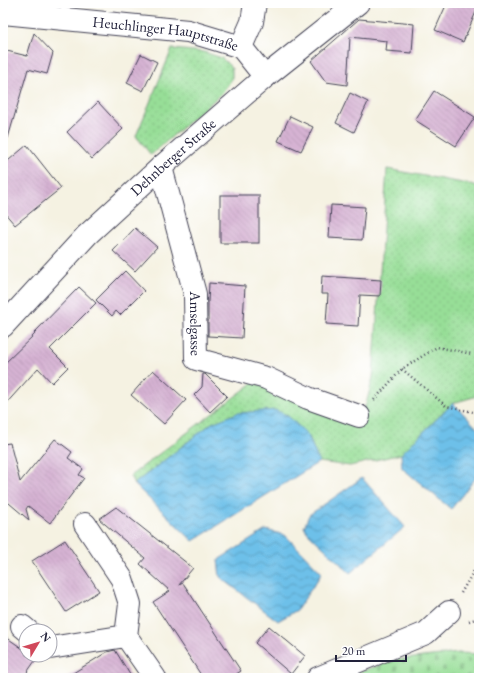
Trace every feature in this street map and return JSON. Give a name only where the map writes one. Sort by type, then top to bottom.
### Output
[{"type":"street","points":[[241,47],[252,22],[255,3]]},
{"type":"street","name":"Dehnberger Straße","points":[[3,326],[87,235],[160,167],[265,77],[358,3]]},
{"type":"street","name":"Heuchlinger Hauptstraße","points":[[3,13],[188,31],[241,47],[265,77]]},
{"type":"street","name":"Amselgasse","points":[[160,167],[195,294],[196,358],[266,378],[308,398],[360,416]]},
{"type":"street","points":[[85,524],[122,579],[130,604],[126,636],[155,678]]},
{"type":"street","points":[[318,678],[426,633],[449,612]]},
{"type":"street","points":[[58,647],[126,636]]},
{"type":"path","points":[[360,416],[402,369],[437,347],[472,354]]},
{"type":"path","points":[[402,369],[446,406],[479,414]]},
{"type":"path","points":[[449,612],[479,562]]},
{"type":"green space","points":[[172,49],[204,52],[222,58],[232,68],[232,79],[222,93],[151,155],[136,136]]},
{"type":"green space","points":[[387,169],[479,186],[479,334],[472,354],[479,357],[479,398],[477,396],[453,403],[401,454],[350,466],[319,462],[308,435],[212,423],[134,484],[130,476],[254,382],[356,427],[366,404],[373,377]]},
{"type":"green space","points":[[459,653],[479,654],[479,678],[341,678],[396,660]]},
{"type":"water","points":[[453,403],[479,430],[479,474],[451,509],[402,468],[401,454]]},
{"type":"water","points":[[275,410],[287,415],[308,435],[319,462],[193,541],[134,484],[212,423],[237,413]]},
{"type":"water","points":[[362,478],[405,527],[350,573],[308,533],[304,527],[309,515]]},
{"type":"water","points":[[266,530],[285,535],[322,573],[297,610],[278,621],[220,577],[218,560]]},
{"type":"building","points":[[447,3],[479,3],[463,42],[435,30]]},
{"type":"building","points":[[359,19],[414,24],[412,53],[386,51],[387,41],[350,37],[347,85],[326,82],[311,61]]},
{"type":"building","points":[[34,33],[53,53],[47,74],[28,69],[8,138],[3,138],[3,50],[27,56]]},
{"type":"building","points":[[141,54],[157,62],[143,91],[127,83]]},
{"type":"building","points":[[434,91],[475,117],[456,146],[415,120]]},
{"type":"building","points":[[350,93],[368,102],[354,132],[336,123]]},
{"type":"building","points":[[98,102],[123,129],[92,159],[67,132]]},
{"type":"building","points":[[290,116],[313,127],[301,151],[278,141]]},
{"type":"building","points":[[27,145],[61,188],[15,225],[3,211],[3,165]]},
{"type":"building","points":[[220,195],[259,195],[259,243],[220,243]]},
{"type":"building","points":[[331,205],[365,207],[362,240],[329,238]]},
{"type":"building","points":[[135,228],[157,247],[135,271],[113,251]]},
{"type":"building","points":[[125,271],[144,291],[120,315],[116,311],[112,316],[96,300]]},
{"type":"building","points":[[322,276],[381,280],[380,296],[360,295],[358,326],[326,324],[328,294],[321,294]]},
{"type":"building","points":[[209,283],[245,286],[242,338],[208,336]]},
{"type":"building","points":[[79,287],[96,303],[50,349],[68,367],[52,383],[38,368],[3,407],[3,365],[35,334],[34,333]]},
{"type":"building","points":[[153,370],[186,400],[164,424],[131,395]]},
{"type":"building","points":[[203,374],[205,374],[227,396],[210,412],[194,395],[202,387]]},
{"type":"building","points":[[55,439],[72,452],[68,458],[83,469],[79,475],[84,478],[50,523],[28,506],[26,509],[29,520],[3,498],[3,444],[10,443],[20,482]]},
{"type":"building","points":[[116,507],[193,568],[179,585],[183,583],[241,671],[230,678],[203,678],[153,602],[170,591],[140,564],[145,558],[99,519]]},
{"type":"building","points":[[65,540],[99,591],[66,612],[32,561]]},
{"type":"building","points":[[269,626],[305,656],[291,674],[255,643]]},
{"type":"building","points":[[3,635],[18,645],[18,663],[34,663],[23,678],[3,678]]},
{"type":"building","points":[[115,650],[132,678],[65,678],[107,652]]}]
